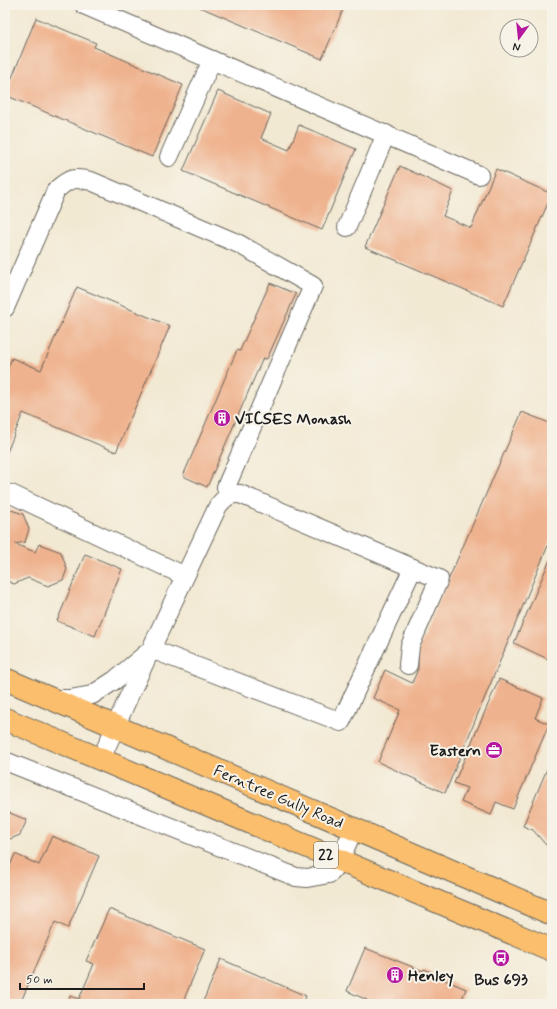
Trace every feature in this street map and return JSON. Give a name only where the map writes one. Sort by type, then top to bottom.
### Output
[{"type":"main road","name":"Ferntree Gully Road","points":[[5,679],[552,914]]},
{"type":"main road","name":"22","points":[[5,719],[552,950]]},
{"type":"lane","points":[[84,5],[479,175]]},
{"type":"lane","points":[[169,157],[212,60]]},
{"type":"lane","points":[[347,227],[386,134]]},
{"type":"lane","points":[[5,308],[56,190],[66,181],[77,178],[91,181],[239,244],[313,286],[247,457],[226,487],[229,495]]},
{"type":"lane","points":[[5,493],[11,494],[185,576]]},
{"type":"lane","points":[[101,759],[218,506],[229,495],[240,494],[410,576],[439,579],[410,646],[408,665]]},
{"type":"lane","points":[[151,649],[341,722],[410,576]]},
{"type":"lane","points":[[53,699],[70,699],[92,695],[115,680],[151,649]]},
{"type":"lane","points":[[5,761],[296,877],[307,878],[329,874],[340,860],[354,828]]},
{"type":"building","points":[[195,5],[345,5],[322,59]]},
{"type":"building","points":[[36,18],[96,43],[94,47],[183,85],[152,157],[5,95]]},
{"type":"building","points":[[218,91],[271,114],[261,138],[289,150],[299,125],[356,149],[322,230],[183,171]]},
{"type":"building","points":[[400,166],[453,191],[443,216],[471,228],[496,169],[552,194],[503,306],[365,247]]},
{"type":"building","name":"VICSES Monash","points":[[270,283],[296,294],[267,359],[263,358],[207,487],[183,476],[237,350],[240,351]]},
{"type":"building","points":[[77,287],[170,326],[116,452],[23,413],[5,457],[5,375],[12,358],[41,370]]},
{"type":"building","points":[[522,412],[552,424],[552,536],[445,793],[378,762],[400,710],[373,698],[385,670],[412,683],[418,669],[418,649]]},
{"type":"building","points":[[11,510],[23,514],[29,529],[25,542],[15,544],[35,552],[39,544],[61,552],[67,569],[63,580],[48,586],[28,578],[14,584],[5,580],[5,512]]},
{"type":"building","points":[[85,554],[122,569],[95,636],[57,621]]},
{"type":"building","points":[[552,555],[552,661],[514,643]]},
{"type":"building","points":[[499,679],[543,698],[535,718],[549,724],[513,809],[496,802],[491,815],[461,802],[467,788],[454,783]]},
{"type":"building","points":[[552,757],[552,846],[546,845],[533,830],[523,826]]},
{"type":"building","points":[[5,811],[27,820],[20,835],[5,841]]},
{"type":"building","points":[[52,836],[99,856],[68,928],[55,922],[20,1004],[5,1004],[5,877],[15,854],[39,865]]},
{"type":"building","points":[[109,909],[205,949],[182,1004],[67,1004],[70,996],[79,999],[94,964],[86,961]]},
{"type":"building","name":"Henley","points":[[365,948],[423,971],[424,969],[466,989],[460,1004],[366,1004],[367,1000],[347,991]]},
{"type":"building","points":[[221,959],[306,996],[303,1004],[202,1004]]},
{"type":"place","name":"VICSES Monash","points":[[222,418]]},
{"type":"place","name":"Eastern","points":[[494,750]]},
{"type":"place","name":"Bus 693","points":[[501,958]]},
{"type":"place","name":"Henley","points":[[395,975]]}]
